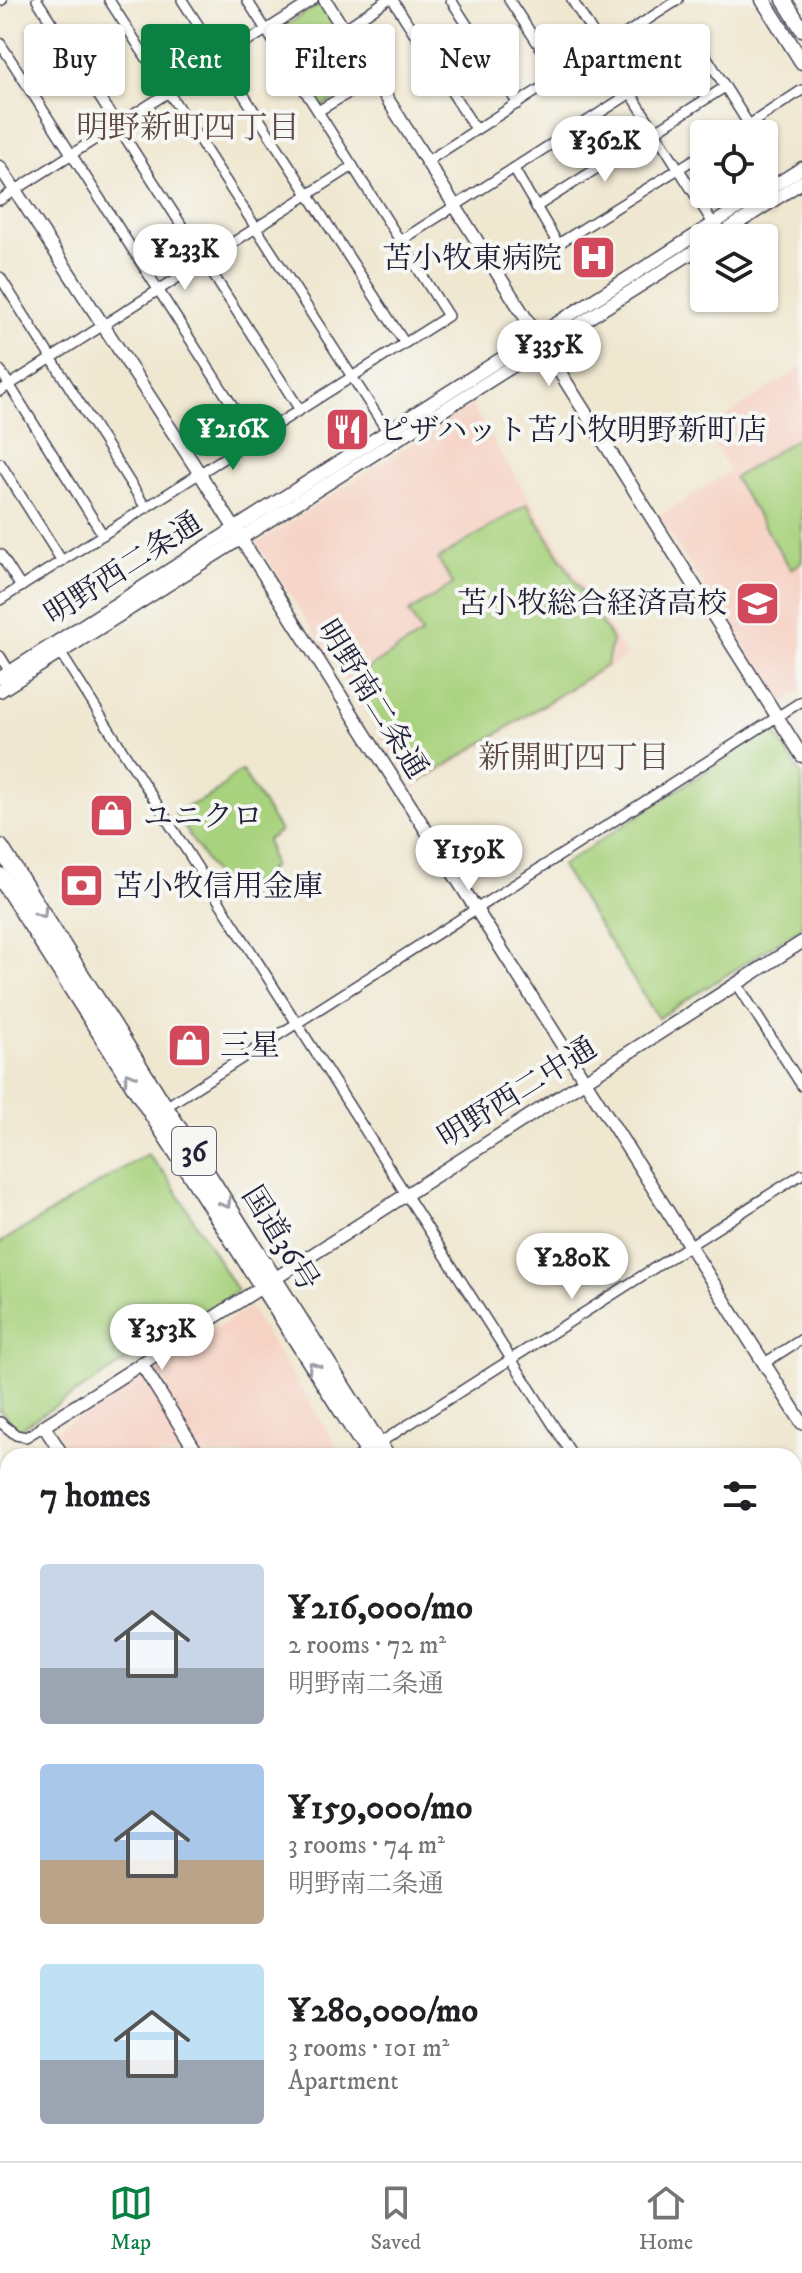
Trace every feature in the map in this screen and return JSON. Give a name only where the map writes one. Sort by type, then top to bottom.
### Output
[{"type":"highway","name":"国道36号","points":[[0,847],[159,1110],[370,1448]]},
{"type":"highway","name":"国道36号","points":[[0,876],[159,1110]]},
{"type":"main road","points":[[763,0],[802,62]]},
{"type":"main road","points":[[784,0],[802,29]]},
{"type":"street","points":[[37,0],[300,410]]},
{"type":"street","points":[[109,0],[141,50]]},
{"type":"street","points":[[182,0],[197,24]]},
{"type":"street","points":[[247,0],[266,28]]},
{"type":"street","points":[[276,24],[313,0]]},
{"type":"street","points":[[325,0],[341,24]]},
{"type":"street","points":[[351,24],[387,0]]},
{"type":"street","points":[[393,0],[476,130]]},
{"type":"street","points":[[451,0],[518,104]]},
{"type":"street","points":[[509,0],[535,39]]},
{"type":"street","points":[[572,0],[588,24]]},
{"type":"street","points":[[640,24],[678,0]]},
{"type":"street","points":[[0,43],[254,439]]},
{"type":"street","points":[[710,63],[746,120]]},
{"type":"street","points":[[536,207],[725,87]]},
{"type":"street","points":[[757,120],[802,90]]},
{"type":"street","points":[[426,162],[535,93]]},
{"type":"street","points":[[0,200],[164,96]]},
{"type":"street","points":[[171,96],[390,436]]},
{"type":"street","points":[[243,96],[404,342]]},
{"type":"street","points":[[0,600],[448,316],[309,96]]},
{"type":"street","points":[[318,111],[343,96]]},
{"type":"street","points":[[385,96],[802,756]]},
{"type":"street","points":[[402,240],[626,96]]},
{"type":"street","points":[[634,96],[711,224]]},
{"type":"street","points":[[514,169],[558,244],[690,162]]},
{"type":"street","points":[[0,391],[353,166]]},
{"type":"street","name":"明野南二条通","points":[[0,167],[200,474],[802,1423]]},
{"type":"street","name":"明野西二条通","points":[[778,183],[802,168]]},
{"type":"street","name":"明野西二条通","points":[[730,224],[802,182]]},
{"type":"street","name":"明野西二条通","points":[[725,224],[744,208]]},
{"type":"street","name":"明野西二条通","points":[[0,691],[8,677],[690,248]]},
{"type":"street","name":"明野西二条通","points":[[540,341],[690,253]]},
{"type":"street","points":[[0,277],[146,508]]},
{"type":"street","points":[[0,370],[103,535]]},
{"type":"street","points":[[0,463],[62,561]]},
{"type":"street","points":[[0,554],[21,587]]},
{"type":"street","points":[[57,648],[568,1448]]},
{"type":"street","points":[[0,656],[8,677]]},
{"type":"street","points":[[159,1110],[802,701]]},
{"type":"street","name":"明野西二中通","points":[[44,1426],[802,942]]},
{"type":"street","points":[[737,984],[802,1086]]},
{"type":"street","points":[[380,1448],[512,1359],[802,1174]]},
{"type":"street","points":[[763,1364],[802,1339]]},
{"type":"street","points":[[141,1363],[194,1448]]},
{"type":"street","points":[[0,1422],[16,1435],[26,1437],[44,1426],[58,1448]]},
{"type":"shaded area","name":"苫小牧総合経済高校","points":[[802,367],[802,690],[782,703],[778,702],[659,517],[730,471],[705,430]]},
{"type":"shaded area","points":[[471,405],[627,656],[414,789],[257,543]]},
{"type":"shaded area","points":[[249,1307],[338,1448],[65,1448],[55,1432]]},
{"type":"green space","points":[[322,3],[335,24],[287,24]]},
{"type":"green space","points":[[312,96],[339,96],[320,108]]},
{"type":"green space","points":[[802,435],[802,562],[791,569],[734,478]]},
{"type":"green space","points":[[527,504],[612,640],[607,665],[417,784],[350,680],[422,634],[409,612],[453,584],[438,559]]},
{"type":"green space","points":[[768,731],[776,734],[802,776],[802,927],[658,1018],[561,866]]},
{"type":"green space","points":[[242,771],[280,831],[267,840],[273,866],[268,871],[271,877],[264,888],[235,906],[175,813],[212,795]]},
{"type":"green space","points":[[147,1154],[167,1176],[237,1291],[19,1429],[0,1411],[0,1243]]},
{"type":"place","name":"苫小牧東病院","points":[[593,258]]},
{"type":"place","name":"ピザハット苫小牧明野新町店","points":[[348,430]]},
{"type":"place","name":"苫小牧総合経済高校","points":[[758,603]]},
{"type":"place","name":"ユニクロ","points":[[112,816]]},
{"type":"place","name":"苫小牧信用金庫","points":[[82,886]]},
{"type":"place","name":"三星","points":[[189,1045]]},
{"type":"district","name":"明野新町四丁目","points":[[188,127]]},
{"type":"district","name":"新開町四丁目","points":[[574,757]]}]
